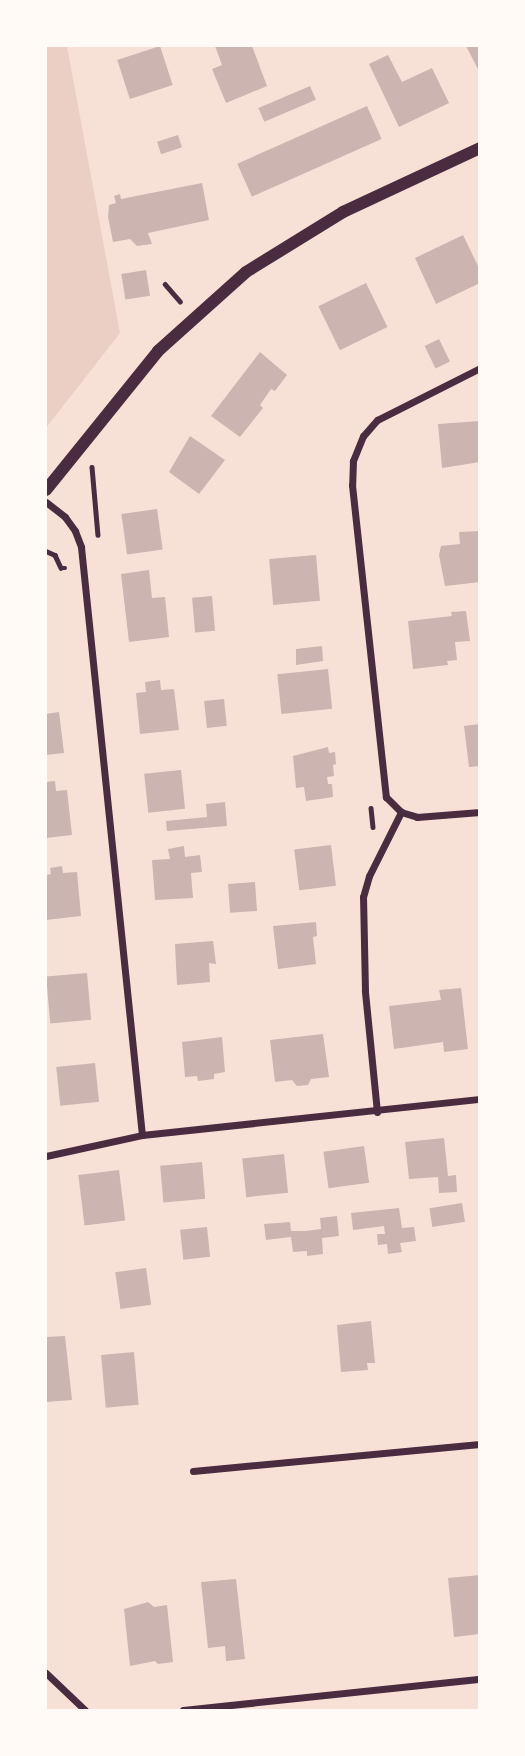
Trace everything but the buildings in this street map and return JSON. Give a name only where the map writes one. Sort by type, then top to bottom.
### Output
[{"type":"street","points":[[46,490],[158,351],[246,272],[343,212],[480,148]]},
{"type":"street","points":[[480,368],[377,420],[363,436],[354,461],[352,485],[386,797],[401,812],[417,817],[480,811]]},
{"type":"street","points":[[46,502],[65,517],[80,547],[142,1135]]},
{"type":"street","points":[[377,1112],[365,991],[362,910],[369,876],[401,812]]},
{"type":"street","points":[[46,1156],[142,1135],[480,1099]]},
{"type":"street","points":[[192,1471],[480,1444]]},
{"type":"street","points":[[46,1673],[85,1710]]},
{"type":"street","points":[[183,1710],[480,1679]]},
{"type":"path","points":[[165,284],[180,301]]},
{"type":"path","points":[[46,551],[55,555],[61,568],[66,568]]},
{"type":"shaded area","points":[[46,46],[67,46],[120,333],[46,428]]}]
